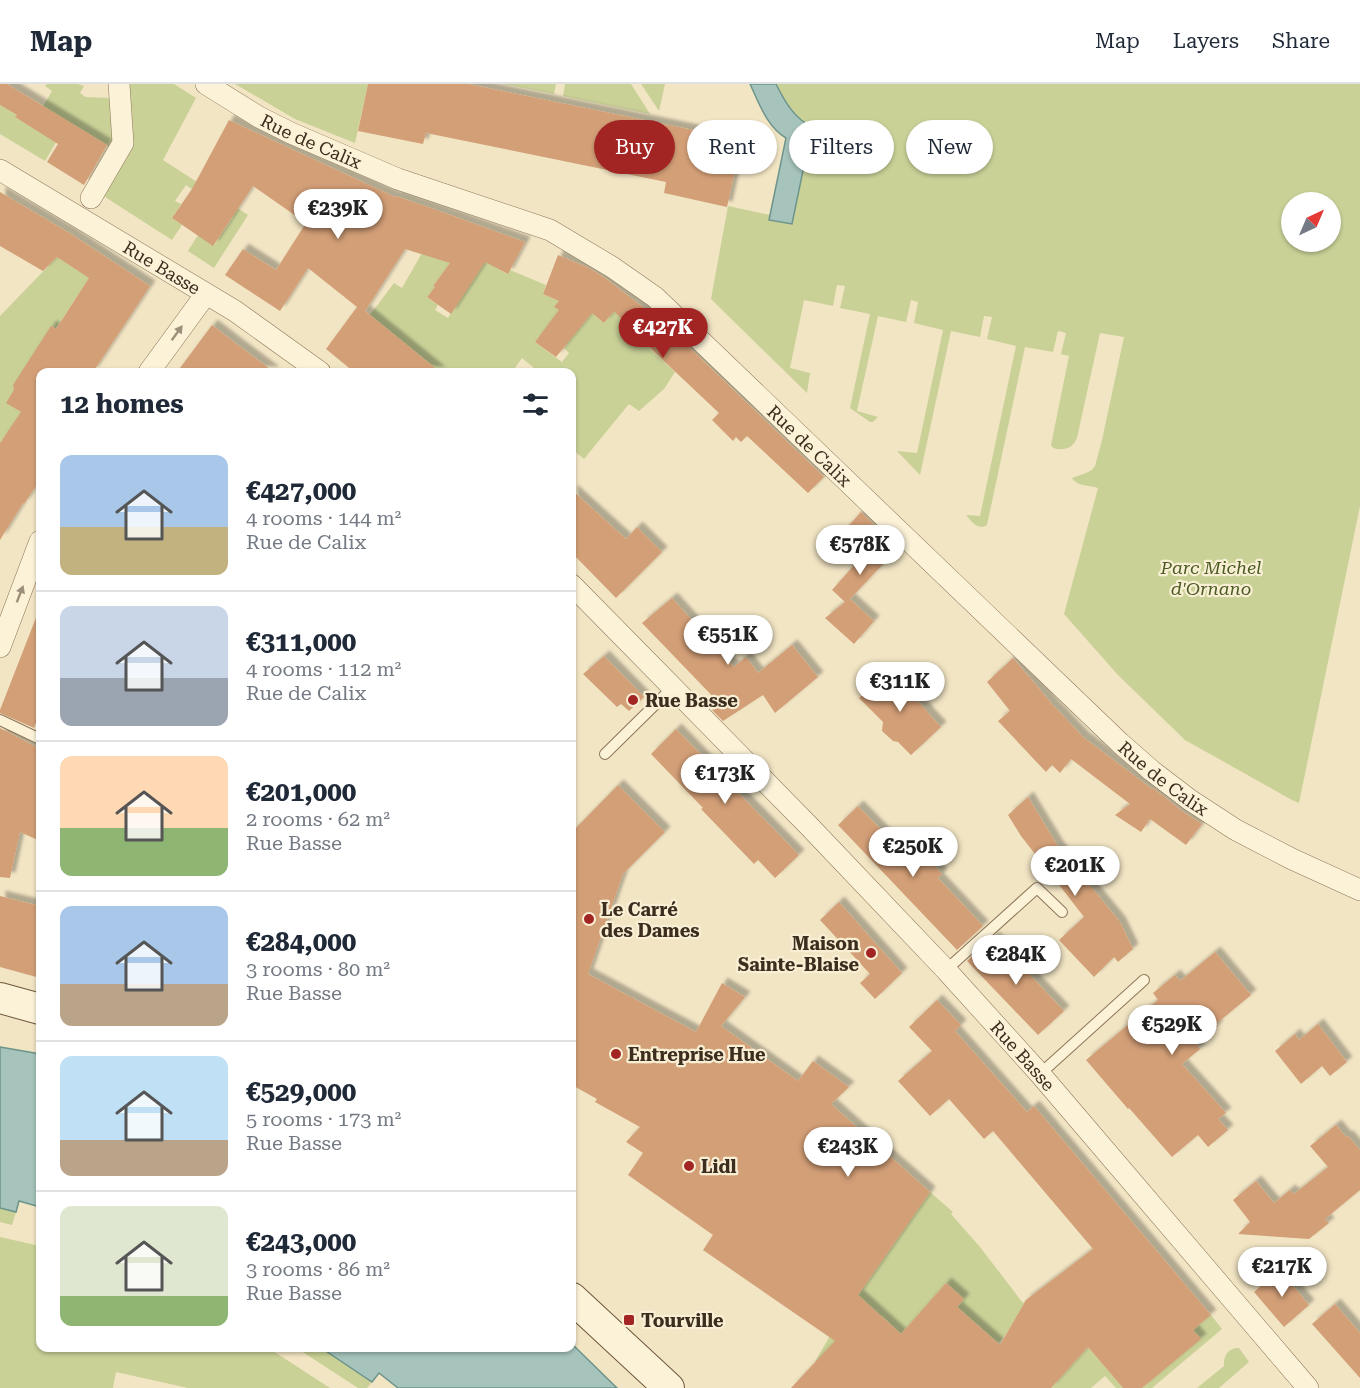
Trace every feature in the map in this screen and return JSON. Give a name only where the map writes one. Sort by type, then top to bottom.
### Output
[{"type":"street","points":[[91,198],[123,143],[119,84]]},
{"type":"street","name":"Rue de Calix","points":[[206,84],[259,117],[291,133],[388,174],[550,230],[612,267],[655,297],[1152,771],[1190,800],[1236,830],[1360,890]]},
{"type":"street","name":"Rue Basse","points":[[0,170],[206,294],[260,328],[315,368]]},
{"type":"street","points":[[152,368],[206,294]]},
{"type":"street","points":[[0,647],[36,552]]},
{"type":"street","name":"Rue Basse","points":[[576,589],[946,970],[1040,1074],[1308,1388]]},
{"type":"street","points":[[0,998],[36,1007]]},
{"type":"street","points":[[576,1302],[669,1388]]},
{"type":"lane","points":[[605,754],[673,687]]},
{"type":"lane","points":[[0,720],[36,737]]},
{"type":"lane","points":[[946,970],[1037,888],[1062,912]]},
{"type":"lane","points":[[1040,1074],[1144,980]]},
{"type":"green space","points":[[47,84],[78,84],[84,86],[80,93],[85,97],[112,98],[114,142],[111,148],[68,122],[45,161],[0,134],[0,105],[17,115],[16,118],[27,124],[33,124],[52,91],[45,86]]},
{"type":"green space","points":[[128,84],[174,84],[196,98],[163,160],[248,215],[214,268],[188,251],[198,235],[214,245],[233,217],[186,185],[175,201],[181,204],[172,218],[182,225],[172,240],[102,195]]},
{"type":"green space","points":[[235,84],[368,84],[355,143],[295,119]]},
{"type":"green space","points":[[504,84],[556,84],[554,94]]},
{"type":"green space","points":[[565,84],[631,84],[650,114],[563,96]]},
{"type":"green space","points":[[641,84],[665,84],[659,111]]},
{"type":"green space","name":"Parc Michel d'Ornano","points":[[776,84],[1360,84],[1360,506],[1299,803],[1185,740],[1118,675],[1064,614],[1098,488],[1080,484],[1072,478],[1092,470],[1095,466],[1124,337],[1100,333],[1077,438],[1073,445],[1064,449],[1053,448],[1051,445],[1069,356],[1061,354],[1066,333],[1058,331],[1053,352],[1025,347],[987,525],[981,527],[966,515],[980,516],[1016,346],[987,339],[992,317],[984,316],[980,337],[951,331],[920,475],[897,451],[917,453],[943,330],[914,323],[918,302],[911,300],[906,322],[878,316],[857,411],[878,417],[870,422],[850,408],[870,314],[840,308],[845,286],[837,285],[833,306],[804,300],[790,368],[810,373],[807,393],[711,299],[728,206],[770,215],[770,220],[792,224],[802,174],[894,174],[894,120],[802,120],[787,103]]},
{"type":"green space","points":[[434,232],[496,265],[495,267],[507,274],[510,270],[546,285],[543,294],[559,301],[555,307],[571,320],[583,324],[592,313],[604,323],[627,295],[650,349],[675,372],[664,389],[639,411],[629,404],[584,459],[576,452],[576,368],[534,368],[522,358],[515,368],[435,368],[370,315],[394,283],[402,288]],"holes":[[[452,260],[463,294],[448,318],[435,310],[438,305],[427,297]],[[546,328],[567,344],[564,348],[569,353],[562,362],[535,342]]]},
{"type":"green space","points":[[58,256],[89,278],[7,403],[25,415],[11,436],[7,433],[0,443],[0,316]]},
{"type":"green space","points":[[930,1192],[953,1212],[951,1214],[1023,1303],[1026,1300],[1005,1336],[998,1343],[957,1307],[964,1299],[946,1283],[901,1334],[882,1316],[830,1375],[815,1362],[832,1332]]},
{"type":"green space","points":[[0,1208],[16,1212],[12,1225],[0,1222]]},
{"type":"green space","points":[[0,1237],[36,1245],[36,1352],[275,1352],[330,1388],[188,1388],[116,1372],[113,1388],[0,1388]]},
{"type":"green space","points":[[1211,1315],[1222,1329],[1152,1388],[1142,1388],[1200,1339],[1193,1330]]},
{"type":"green space","points":[[1088,1347],[1123,1388],[1116,1388],[1105,1376],[1091,1388],[1051,1388]]},
{"type":"green space","points":[[1239,1348],[1249,1362],[1219,1388],[1197,1388],[1224,1366],[1225,1356],[1229,1351]]},
{"type":"green space","points":[[303,1352],[327,1352],[372,1382],[367,1388],[358,1388]]},
{"type":"water","points":[[750,84],[776,84],[791,109],[802,120],[789,120],[789,174],[802,174],[792,224],[769,220],[786,138],[777,131],[777,120],[768,120]]},
{"type":"water","points":[[0,1047],[36,1053],[36,1206],[19,1201],[16,1212],[0,1208]]},
{"type":"water","points":[[576,1348],[617,1388],[398,1388],[379,1373],[372,1382],[327,1352],[576,1352]]},
{"type":"building","points":[[0,84],[7,84],[107,145],[84,185],[47,162],[58,144],[0,105]]},
{"type":"building","points":[[368,84],[468,84],[644,120],[594,120],[594,167],[426,133],[423,144],[358,131]]},
{"type":"building","points":[[229,120],[395,197],[525,242],[508,274],[485,262],[451,314],[427,297],[450,263],[405,249],[365,311],[435,368],[349,368],[326,349],[357,307],[308,268],[280,311],[225,275],[243,249],[276,270],[306,223],[253,186],[213,246],[172,218],[192,189]]},
{"type":"building","points":[[675,126],[687,129],[687,174],[734,174],[727,207],[664,193],[666,182],[627,174],[675,174]]},
{"type":"building","points":[[0,192],[71,234],[150,286],[96,368],[36,368],[36,486],[0,540],[0,443],[21,412],[6,403],[14,390],[13,385],[51,326],[56,329],[89,278],[57,257],[43,271],[0,246]]},
{"type":"building","points":[[558,255],[589,268],[605,278],[669,328],[824,477],[808,493],[747,436],[741,442],[736,437],[733,441],[712,420],[719,413],[614,311],[604,323],[592,313],[556,357],[535,342],[559,310],[554,307],[559,301],[543,294]]},
{"type":"building","points":[[212,325],[269,368],[180,368]]},
{"type":"building","points":[[576,494],[626,539],[637,527],[662,552],[616,598],[576,557]]},
{"type":"building","points":[[861,512],[898,548],[850,599],[874,621],[854,644],[825,618],[845,602],[832,590],[864,554],[842,533]]},
{"type":"building","points":[[672,598],[734,667],[746,657],[758,673],[792,645],[818,677],[775,713],[763,695],[723,721],[712,710],[720,704],[642,623]]},
{"type":"building","points":[[36,618],[36,723],[34,728],[0,713]]},
{"type":"building","points":[[604,656],[644,697],[629,711],[621,704],[617,707],[583,674]]},
{"type":"building","points":[[1013,658],[1083,737],[1202,824],[1186,845],[1150,819],[1141,832],[1115,815],[1130,804],[1071,759],[1060,773],[1052,765],[1046,772],[998,721],[1010,711],[987,682]]},
{"type":"building","points":[[888,670],[941,727],[911,755],[882,731],[883,722],[859,698]]},
{"type":"building","points":[[0,728],[36,747],[36,839],[20,832],[10,878],[0,877]]},
{"type":"building","points":[[676,729],[799,855],[775,878],[758,860],[754,864],[651,754]]},
{"type":"building","points":[[618,785],[665,832],[623,874],[588,974],[696,1032],[722,983],[745,997],[721,1026],[798,1081],[813,1061],[849,1087],[831,1104],[930,1192],[858,1295],[901,1334],[946,1283],[964,1299],[957,1307],[1000,1345],[1026,1300],[1093,1249],[993,1131],[984,1139],[949,1099],[930,1116],[898,1081],[932,1051],[909,1027],[937,1000],[961,1025],[955,1031],[1027,1112],[1034,1106],[1211,1315],[1193,1330],[1201,1339],[1142,1388],[1123,1388],[1088,1347],[1051,1388],[791,1388],[835,1341],[703,1250],[713,1235],[628,1175],[643,1153],[626,1142],[640,1127],[595,1102],[597,1099],[576,1087],[576,828]]},
{"type":"building","points":[[1028,797],[1059,848],[1120,922],[1133,949],[1118,962],[1114,957],[1094,977],[1059,940],[1084,917],[1021,836],[1008,815]]},
{"type":"building","points":[[858,806],[899,848],[909,839],[942,874],[938,878],[983,926],[957,950],[838,825]]},
{"type":"building","points":[[0,896],[36,905],[36,977],[0,967]]},
{"type":"building","name":"Maison Sainte-Blaise","points":[[839,902],[902,973],[875,999],[860,983],[870,974],[820,920]]},
{"type":"building","points":[[994,937],[1064,1011],[1038,1035],[967,961]]},
{"type":"building","points":[[1215,952],[1251,995],[1196,1043],[1200,1049],[1182,1064],[1226,1113],[1218,1119],[1228,1130],[1208,1147],[1198,1135],[1172,1157],[1086,1060],[1158,1000],[1153,993],[1175,975],[1180,981]]},
{"type":"building","points":[[1318,1024],[1347,1062],[1330,1076],[1322,1066],[1301,1084],[1275,1051],[1295,1034],[1299,1040]]},
{"type":"building","points":[[1336,1125],[1360,1150],[1360,1190],[1325,1219],[1329,1223],[1309,1239],[1238,1234],[1250,1222],[1233,1200],[1256,1181],[1274,1203],[1290,1190],[1294,1194],[1328,1167],[1310,1146]]},
{"type":"building","points":[[1280,1270],[1309,1305],[1284,1327],[1254,1292]]},
{"type":"building","points":[[1335,1304],[1360,1333],[1360,1378],[1312,1324]]},
{"type":"place","name":"Rue Basse","points":[[633,700]]},
{"type":"place","name":"Le Carré des Dames","points":[[589,919]]},
{"type":"place","name":"Maison Sainte-Blaise","points":[[871,953]]},
{"type":"place","name":"Entreprise Hue","points":[[616,1054]]},
{"type":"place","name":"Lidl","points":[[689,1166]]},
{"type":"place","name":"Tourville","points":[[629,1320]]}]
